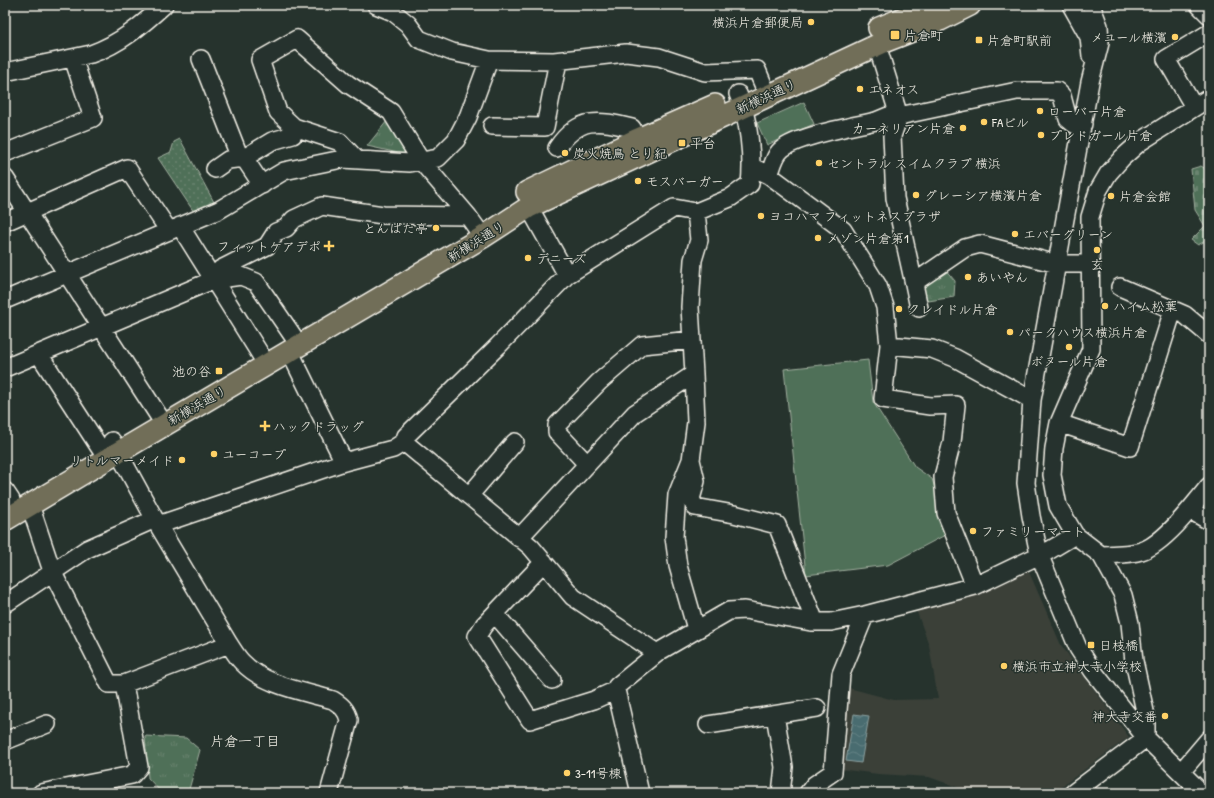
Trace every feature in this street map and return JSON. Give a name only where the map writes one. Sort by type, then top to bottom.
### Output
[{"type":"main road","name":"新横浜通り","points":[[765,90],[881,27],[935,5]]},
{"type":"main road","name":"新横浜通り","points":[[476,226],[529,207],[765,90],[940,20],[970,5]]},
{"type":"main road","name":"新横浜通り","points":[[5,520],[13,500],[110,450],[291,344],[476,226],[522,194],[638,138],[741,101]]},
{"type":"street","points":[[5,72],[104,50],[137,29],[164,5]]},
{"type":"street","points":[[376,5],[393,12],[408,24],[419,39],[452,52],[489,60],[558,60],[626,53],[659,57],[706,72],[757,70],[765,90]]},
{"type":"street","points":[[1071,5],[1089,37],[1091,52],[1090,82]]},
{"type":"street","points":[[1091,5],[1099,26],[1100,43],[1090,82],[1032,400],[1026,483],[1030,516],[1039,554],[1054,595],[1078,648],[1093,671],[1146,738],[1201,793],[1209,790]]},
{"type":"street","points":[[1199,5],[1209,15]]},
{"type":"street","points":[[1194,107],[1166,59],[1209,33]]},
{"type":"street","points":[[357,160],[340,142],[296,128],[278,112],[260,60],[297,39],[348,84],[390,112],[421,161],[476,226]]},
{"type":"street","points":[[877,45],[899,116],[892,136],[895,198],[920,308]]},
{"type":"street","points":[[5,153],[93,118],[73,58]]},
{"type":"street","points":[[201,59],[242,158],[262,185]]},
{"type":"street","points":[[5,300],[219,210],[284,171],[342,159],[410,163],[438,158],[456,140],[468,117],[489,60]]},
{"type":"street","points":[[492,126],[545,127],[558,60]]},
{"type":"street","points":[[769,175],[778,152],[800,140],[876,121],[888,116],[899,116],[1017,91],[1060,92],[1070,122],[1083,124]]},
{"type":"street","points":[[1146,738],[1146,716],[1134,661],[1130,623],[1123,595],[1101,555],[1076,535],[1058,506],[1052,475],[1054,448],[1059,423],[1091,349],[1090,217],[1098,190],[1108,174],[1122,158],[1140,142],[1209,98]]},
{"type":"street","points":[[5,604],[52,571],[87,549],[156,522],[344,462],[393,449],[404,442],[406,436],[498,346],[567,275],[674,208],[696,212],[730,198],[750,184],[752,166],[741,101]]},
{"type":"street","points":[[557,148],[566,135],[581,124],[608,122],[632,128],[638,138]]},
{"type":"street","points":[[215,169],[228,160],[242,158],[272,141],[293,135],[296,128]]},
{"type":"street","points":[[752,166],[769,175],[843,230],[853,243],[878,286],[885,307],[889,345],[883,399],[930,406],[956,404],[952,442],[943,477],[946,513],[975,586]]},
{"type":"street","points":[[5,222],[127,168],[175,228],[213,280],[264,360]]},
{"type":"street","points":[[5,178],[161,419]]},
{"type":"street","points":[[213,280],[221,269],[267,246],[276,232],[286,228],[294,219],[322,206],[476,226]]},
{"type":"street","points":[[529,207],[567,275]]},
{"type":"street","points":[[696,212],[699,240],[693,260],[690,308],[696,422],[691,460],[677,496],[674,537],[678,566],[696,629]]},
{"type":"street","points":[[914,284],[964,248],[980,244],[1057,264],[1090,264]]},
{"type":"street","points":[[5,368],[213,280],[241,276],[256,282],[291,344],[344,462]]},
{"type":"street","points":[[1120,287],[1185,315],[1209,336]]},
{"type":"street","points":[[1059,423],[1130,447],[1173,310]]},
{"type":"street","points":[[588,464],[557,432],[557,425],[599,382],[642,345],[692,340]]},
{"type":"street","points":[[889,345],[932,349],[955,358],[1032,400]]},
{"type":"street","points":[[39,354],[110,450],[156,522],[229,644],[242,662],[275,684],[333,700],[347,713],[349,720],[329,793]]},
{"type":"street","points":[[519,538],[635,413],[694,374]]},
{"type":"street","points":[[404,442],[531,547],[573,597],[658,653]]},
{"type":"street","points":[[469,496],[515,442]]},
{"type":"street","points":[[691,460],[696,481],[691,499],[695,507],[734,514],[777,525],[815,622]]},
{"type":"street","points":[[1101,555],[1139,552],[1151,547],[1190,510],[1209,486]]},
{"type":"street","points":[[13,500],[52,571],[109,684],[124,684],[229,644]]},
{"type":"street","points":[[1190,510],[1209,521]]},
{"type":"street","points":[[544,562],[495,614],[477,636],[530,720],[594,700],[616,690],[619,684],[658,653],[696,629],[729,611],[745,610],[815,622],[831,622],[865,615],[975,586],[1076,535]]},
{"type":"street","points":[[495,614],[552,680]]},
{"type":"street","points":[[808,793],[814,786],[833,772],[829,706],[865,615]]},
{"type":"street","points":[[43,793],[132,776],[136,772],[139,767],[124,684]]},
{"type":"street","points":[[616,690],[640,793]]},
{"type":"street","points":[[708,725],[829,706]]},
{"type":"street","points":[[775,715],[784,767],[781,793]]},
{"type":"street","points":[[5,741],[47,724]]},
{"type":"street","points":[[1073,793],[1146,738]]},
{"type":"street","points":[[1181,772],[1209,739]]},
{"type":"shaded area","name":"横浜市立神大寺小学校","points":[[1029,572],[1061,645],[1129,737],[1053,793],[974,793],[929,777],[878,774],[839,769],[845,687],[894,700],[938,699],[929,645],[915,607]]},
{"type":"green space","points":[[804,102],[814,124],[767,145],[757,123]]},
{"type":"green space","points":[[387,121],[408,148],[403,154],[367,146]]},
{"type":"green space","points":[[180,139],[215,204],[196,215],[158,158],[171,152],[174,142]]},
{"type":"green space","points":[[1201,166],[1209,171],[1209,239],[1198,245],[1191,240],[1205,226],[1195,210],[1191,169]]},
{"type":"green space","points":[[944,268],[955,281],[954,297],[922,302],[919,285]]},
{"type":"green space","points":[[868,360],[873,402],[915,467],[932,479],[949,533],[888,565],[806,575],[784,369]]},
{"type":"green space","points":[[145,736],[186,738],[200,750],[188,793],[162,793],[148,778]]},
{"type":"water","points":[[854,714],[869,716],[861,763],[846,761]]},
{"type":"place","name":"横浜片倉郵便局","points":[[811,22]]},
{"type":"place","name":"片倉町","points":[[895,35]]},
{"type":"place","name":"メユール横濱","points":[[1175,37]]},
{"type":"place","name":"片倉町駅前","points":[[979,40]]},
{"type":"place","name":"エネオス","points":[[860,89]]},
{"type":"place","name":"ローバー片倉","points":[[1040,111]]},
{"type":"place","name":"FAビル","points":[[984,122]]},
{"type":"place","name":"カーネリアン片倉","points":[[963,128]]},
{"type":"place","name":"プレドガール片倉","points":[[1041,135]]},
{"type":"place","name":"平台","points":[[682,143]]},
{"type":"place","name":"炭火焼鳥 とり紀","points":[[565,153]]},
{"type":"place","name":"セントラル スイムクラブ 横浜","points":[[819,163]]},
{"type":"place","name":"モスバーガー","points":[[638,181]]},
{"type":"place","name":"グレーシア横濱片倉","points":[[916,195]]},
{"type":"place","name":"片倉会館","points":[[1111,196]]},
{"type":"place","name":"ヨコハマ フィットネスプラザ","points":[[761,216]]},
{"type":"place","name":"とんぱた亭","points":[[436,228]]},
{"type":"place","name":"エバーグリーン","points":[[1015,234]]},
{"type":"place","name":"メゾン片倉第1","points":[[818,238]]},
{"type":"place","name":"フィットケアデポ","points":[[329,246]]},
{"type":"place","name":"玄","points":[[1097,250]]},
{"type":"place","name":"デニーズ","points":[[528,258]]},
{"type":"place","name":"あいやん","points":[[968,277]]},
{"type":"place","name":"ハイム松葉","points":[[1105,306]]},
{"type":"place","name":"クレイドル片倉","points":[[899,309]]},
{"type":"place","name":"パークハウス横浜片倉","points":[[1010,332]]},
{"type":"place","name":"ボヌール片倉","points":[[1069,347]]},
{"type":"place","name":"池の谷","points":[[219,371]]},
{"type":"place","name":"ハックドラッグ","points":[[265,426]]},
{"type":"place","name":"ユーコープ","points":[[214,454]]},
{"type":"place","name":"リトルマーメイド","points":[[182,460]]},
{"type":"place","name":"ファミリーマート","points":[[973,531]]},
{"type":"place","name":"日枝橋","points":[[1091,645]]},
{"type":"place","name":"横浜市立神大寺小学校","points":[[1004,666]]},
{"type":"place","name":"神大寺交番","points":[[1165,716]]},
{"type":"place","name":"3-11号棟","points":[[567,773]]},
{"type":"district","name":"片倉一丁目","points":[[245,740]]}]
